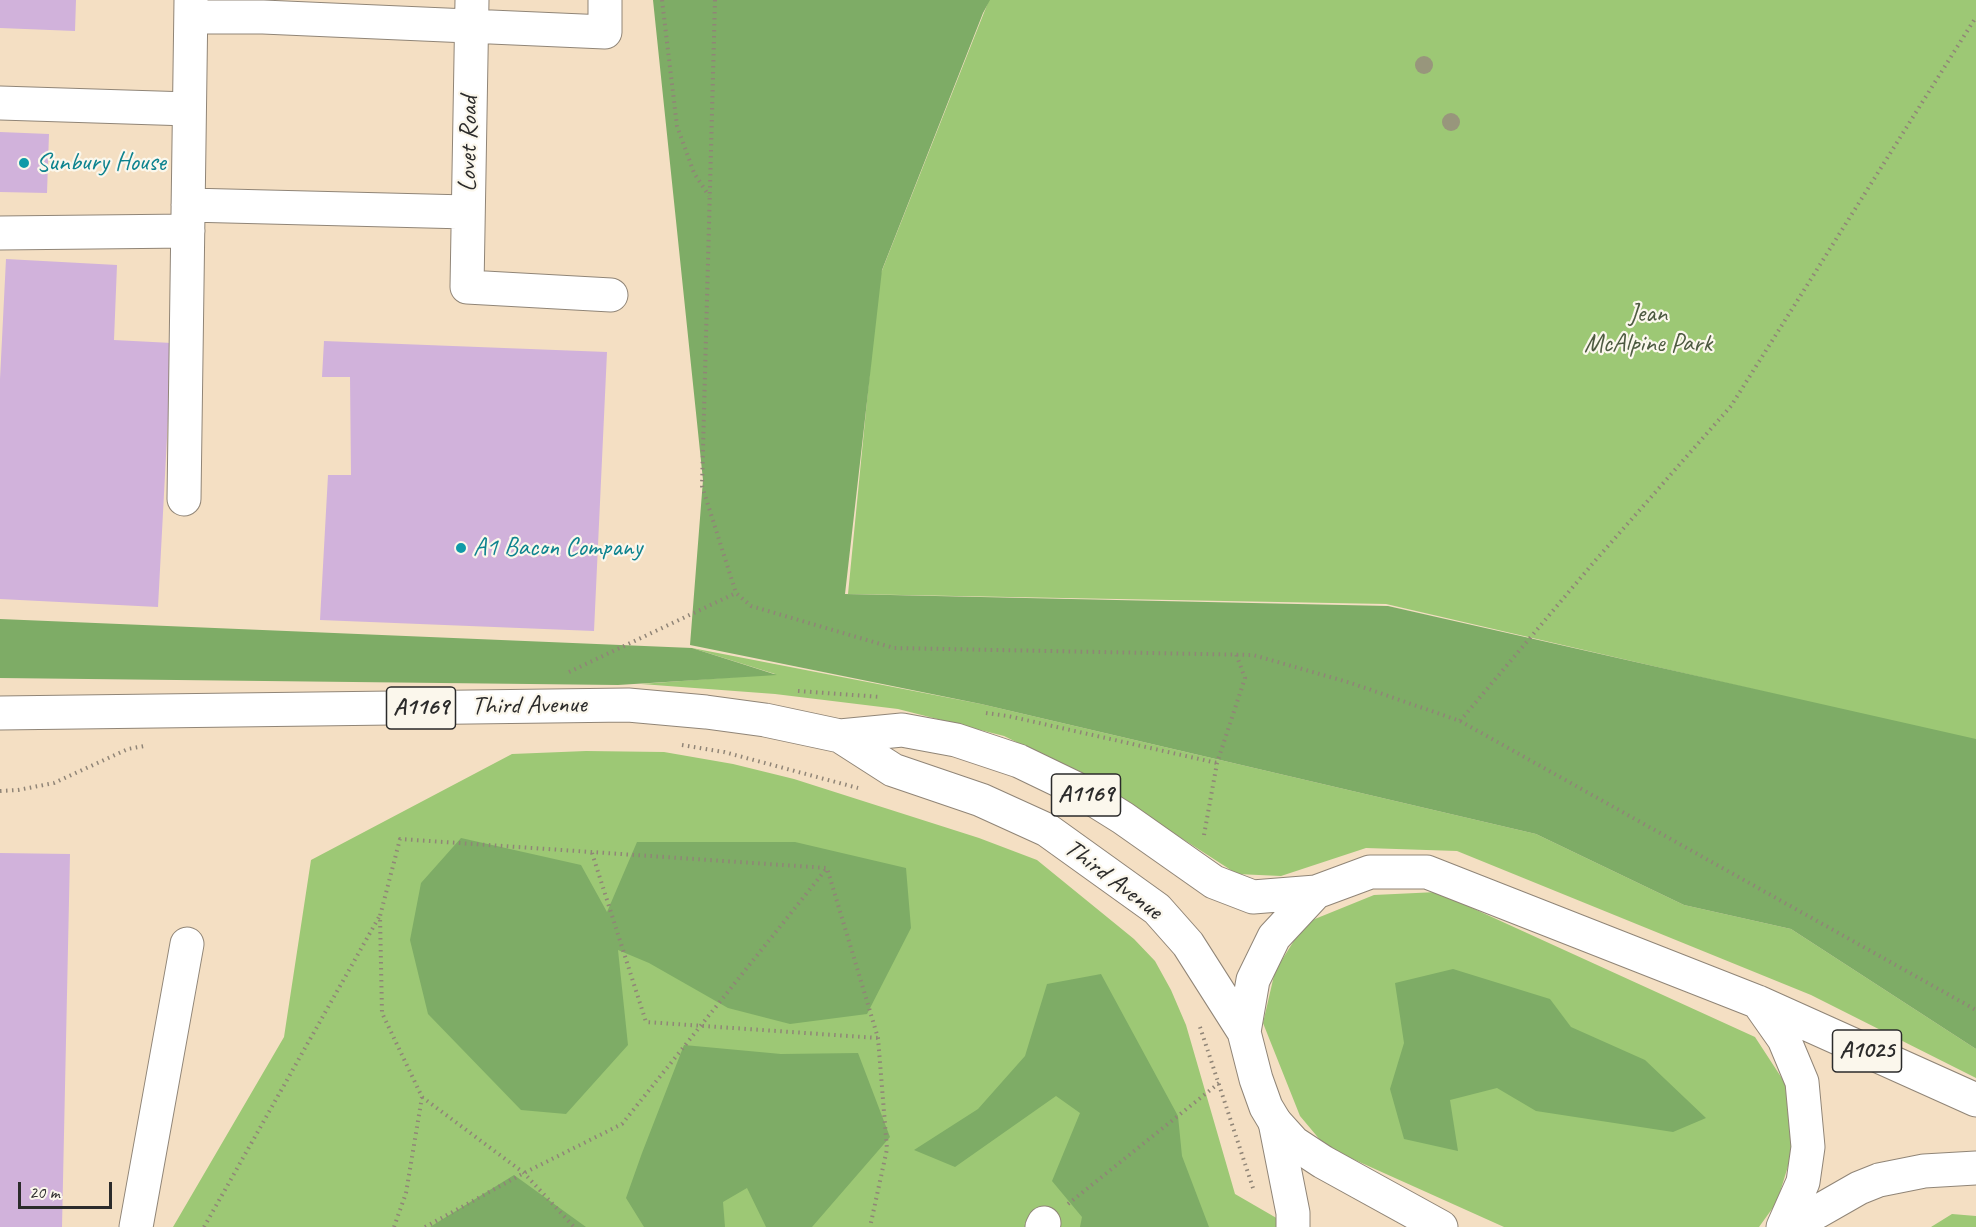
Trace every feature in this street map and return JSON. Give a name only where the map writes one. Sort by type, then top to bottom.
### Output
[{"type":"main road","points":[[184,499],[191,8],[263,17],[471,13],[605,32],[605,0]]},
{"type":"main road","name":"Lovet Road","points":[[471,13],[467,287],[611,295]]},
{"type":"main road","points":[[0,103],[189,109]]},
{"type":"main road","points":[[0,233],[188,218],[467,212]]},
{"type":"main road","name":"Third Avenue","points":[[0,713],[628,705],[765,720],[840,736],[902,729],[956,740],[1019,761],[1075,788],[1123,818],[1214,882],[1253,897],[1316,892]]},
{"type":"main road","name":"Third Avenue","points":[[840,736],[893,770],[981,800],[1047,830],[1157,909],[1188,945],[1244,1032]]},
{"type":"main road","points":[[1441,1227],[1323,1162],[1294,1143],[1275,1122],[1266,1107],[1244,1032],[1253,980],[1274,937],[1316,892],[1370,872],[1427,872],[1758,1002],[1784,1039],[1802,1082],[1808,1147],[1803,1182],[1784,1226]]},
{"type":"main road","points":[[136,1227],[187,945]]},
{"type":"main road","name":"A1025","points":[[1758,1002],[1976,1100]]},
{"type":"main road","points":[[1275,1122],[1293,1213],[1293,1227]]},
{"type":"main road","points":[[1784,1226],[1879,1180],[1924,1171],[1976,1168]]},
{"type":"path","points":[[662,0],[677,126],[694,173],[710,197]]},
{"type":"path","points":[[715,0],[702,486],[736,593],[751,606],[894,648],[1253,655],[1351,682],[1460,721],[1976,1010]]},
{"type":"path","points":[[1460,721],[1594,562],[1731,406],[1976,17]]},
{"type":"path","points":[[567,673],[736,593]]},
{"type":"path","points":[[1203,840],[1217,763],[1245,678],[1236,654]]},
{"type":"path","points":[[676,744],[724,752],[868,791]]},
{"type":"path","points":[[0,791],[54,783],[128,749],[148,745]]},
{"type":"path","points":[[205,1227],[380,916],[400,839],[827,868]]},
{"type":"path","points":[[592,853],[646,1022],[878,1038]]},
{"type":"path","points":[[426,1227],[524,1173],[622,1124],[827,868]]},
{"type":"path","points":[[827,868],[878,1038],[887,1149],[870,1227]]},
{"type":"path","points":[[380,916],[382,1013],[422,1097],[524,1173],[574,1227]]},
{"type":"path","points":[[1043,1225],[1219,1083],[1255,1193]]},
{"type":"path","points":[[394,1227],[406,1193],[422,1097]]},
{"type":"green space","points":[[653,0],[990,0],[882,270],[845,594],[1388,606],[1976,739],[1976,1049],[1791,929],[1684,905],[1536,834],[981,704],[690,645],[703,480]]},
{"type":"green space","name":"Jean McAlpine Park","points":[[989,0],[1976,0],[1976,741],[1386,604],[848,594],[879,278]]},
{"type":"green space","points":[[0,619],[692,648],[777,675],[618,685],[0,678]]},
{"type":"green space","points":[[692,648],[981,704],[1536,834],[1684,905],[1791,929],[1976,1049],[1976,1078],[1811,995],[1457,851],[1366,848],[1281,876],[1237,874],[1082,774],[1004,736],[898,709],[775,694],[641,684],[775,674]]},
{"type":"green space","points":[[586,751],[664,752],[733,764],[794,779],[979,838],[1037,860],[1134,939],[1155,961],[1186,1025],[1235,1194],[1292,1227],[173,1227],[284,1037],[311,860],[512,754]]},
{"type":"green space","points":[[461,838],[581,865],[607,912],[637,842],[795,842],[906,868],[911,928],[867,1014],[790,1024],[728,1008],[649,963],[618,950],[628,1045],[566,1114],[521,1110],[428,1014],[410,940],[421,883]]},
{"type":"green space","points":[[1437,892],[1755,1037],[1785,1083],[1792,1153],[1777,1202],[1759,1227],[1504,1227],[1326,1147],[1300,1116],[1263,1023],[1275,971],[1305,923],[1374,895]]},
{"type":"green space","points":[[1453,969],[1550,999],[1571,1027],[1645,1060],[1706,1118],[1673,1132],[1536,1111],[1497,1088],[1450,1100],[1458,1151],[1404,1139],[1390,1089],[1404,1043],[1395,983]]},
{"type":"green space","points":[[1101,974],[1178,1116],[1182,1156],[1209,1227],[1080,1227],[1082,1217],[1052,1181],[1080,1113],[1056,1096],[955,1167],[914,1150],[978,1109],[1025,1056],[1047,984]]},
{"type":"green space","points":[[684,1045],[781,1054],[858,1053],[890,1137],[812,1227],[766,1227],[747,1188],[723,1202],[725,1227],[644,1227],[626,1198]]},
{"type":"green space","points":[[514,1175],[586,1227],[430,1227]]},
{"type":"green space","points":[[1952,1214],[1976,1216],[1976,1227],[1931,1227]]},
{"type":"building","points":[[0,0],[76,0],[75,31],[0,28]]},
{"type":"building","name":"Sunbury House","points":[[0,132],[49,134],[47,193],[0,192]]},
{"type":"building","points":[[6,259],[117,265],[114,340],[172,343],[158,607],[0,599],[0,379]]},
{"type":"building","name":"A1 Bacon Company","points":[[324,341],[607,352],[594,631],[320,620],[328,475],[351,475],[350,377],[322,377]]},
{"type":"building","points":[[0,853],[70,854],[62,1227],[0,1227]]},
{"type":"place","name":"Sunbury House","points":[[24,163]]},
{"type":"place","name":"A1 Bacon Company","points":[[461,548]]}]
